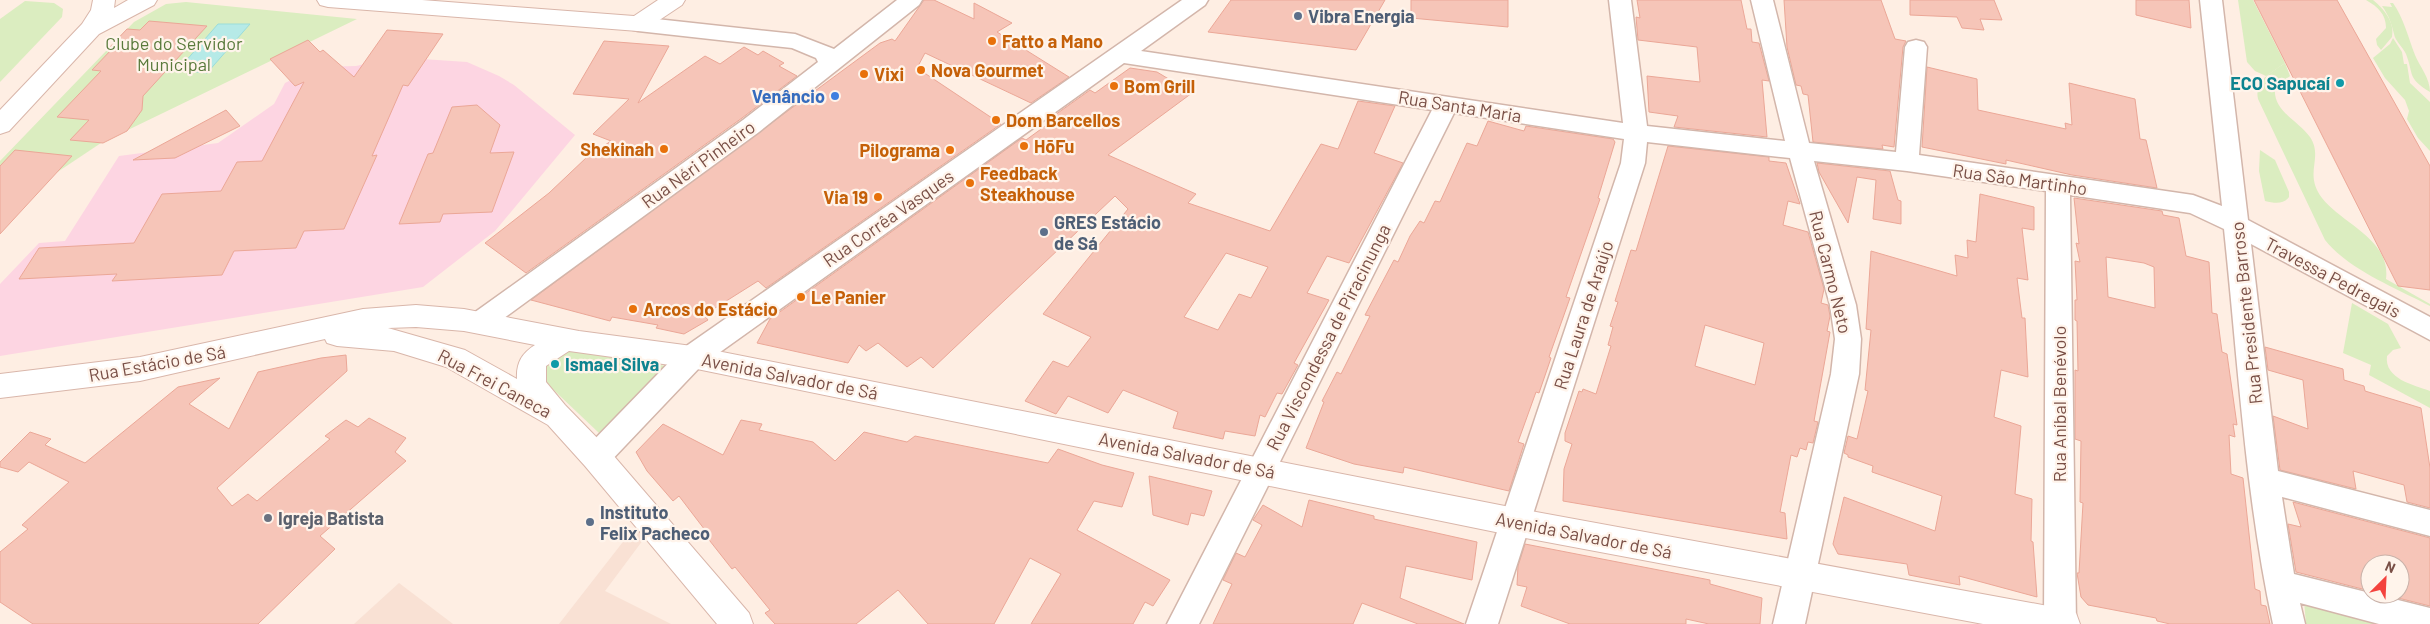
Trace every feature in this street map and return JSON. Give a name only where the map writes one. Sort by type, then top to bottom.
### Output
[{"type":"main road","points":[[0,125],[91,29],[102,10],[104,0]]},
{"type":"main road","points":[[91,29],[146,0]]},
{"type":"main road","points":[[328,0],[405,6],[480,6],[638,24],[674,0]]},
{"type":"main road","name":"Avenida Salvador de Sá","points":[[309,333],[394,316],[452,317],[565,339],[692,357],[1515,522],[2062,624]]},
{"type":"main road","name":"Rua Estácio de Sá","points":[[2,386],[140,369],[309,333]]},
{"type":"main road","name":"Rua Frei Caneca","points":[[309,333],[394,340],[425,347],[455,358],[558,416],[596,456],[737,624]]},
{"type":"main road","points":[[558,416],[532,387],[529,375],[534,360],[565,339]]},
{"type":"street","points":[[405,6],[437,0]]},
{"type":"street","name":"Rua Néri Pinheiro","points":[[480,322],[751,126],[829,62],[911,0]]},
{"type":"street","name":"Rua Corrêa Vasques","points":[[596,456],[692,357],[1197,0]]},
{"type":"street","name":"Rua Laura de Araújo","points":[[1482,624],[1633,163],[1636,132],[1620,0]]},
{"type":"street","name":"Rua Carmo Neto","points":[[1762,0],[1799,149],[1842,305],[1848,339],[1845,374],[1789,624]]},
{"type":"street","name":"Rua Presidente Barroso","points":[[2211,0],[2265,480],[2280,584],[2289,624]]},
{"type":"street","points":[[638,24],[796,41],[826,54],[829,62]]},
{"type":"street","points":[[1907,162],[1916,47]]},
{"type":"street","name":"Rua Santa Maria","points":[[1121,55],[1636,132],[1799,149]]},
{"type":"street","name":"Rua Viscondessa de Piracinunga","points":[[1183,624],[1447,104]]},
{"type":"street","name":"Rua São Martinho","points":[[1799,149],[2058,183],[2193,204],[2203,207],[2236,226]]},
{"type":"street","name":"Rua Aníbal Benévolo","points":[[2058,183],[2062,624]]},
{"type":"street","name":"Travessa Pedregais","points":[[2236,226],[2430,329]]},
{"type":"street","points":[[2265,480],[2430,523]]},
{"type":"street","points":[[2280,584],[2430,623]]},
{"type":"shaded area","points":[[407,58],[467,62],[499,76],[514,85],[575,135],[495,231],[423,287],[0,356],[0,284],[39,243],[65,241],[119,156],[218,143],[274,104],[285,83],[317,67],[356,66],[387,59]]},
{"type":"shaded area","points":[[633,529],[646,536],[605,591],[671,624],[559,624]]},
{"type":"shaded area","points":[[399,583],[453,624],[354,624]]},
{"type":"green space","points":[[2238,0],[2253,0],[2285,63],[2266,76],[2255,71],[2247,62]]},
{"type":"green space","points":[[2366,0],[2373,0],[2381,7],[2388,16],[2392,26],[2392,37],[2381,50],[2377,45],[2376,39],[2386,28],[2385,19],[2378,8]]},
{"type":"green space","points":[[25,1],[54,3],[63,9],[62,17],[0,82],[0,19]]},
{"type":"green space","name":"Clube do Servidor Municipal","points":[[186,2],[357,19],[101,143],[53,175],[0,231],[0,161],[134,22],[166,4]]},
{"type":"green space","points":[[2390,3],[2393,3],[2406,28],[2415,55],[2427,77],[2430,92],[2412,76],[2406,54],[2397,42],[2390,19],[2382,6],[2392,7]]},
{"type":"green space","points":[[2393,38],[2402,52],[2404,64],[2407,64],[2410,83],[2430,102],[2430,151],[2418,138],[2407,119],[2409,111],[2405,100],[2385,78],[2373,58],[2390,44]]},
{"type":"green space","points":[[2285,63],[2290,76],[2275,89],[2275,97],[2282,110],[2305,131],[2314,145],[2314,181],[2322,198],[2363,233],[2381,253],[2386,265],[2386,279],[2430,304],[2430,306],[2360,269],[2335,251],[2325,240],[2258,99],[2257,92],[2261,82]]},
{"type":"green space","points":[[2260,150],[2275,160],[2289,192],[2287,200],[2275,203],[2265,201],[2259,171]]},
{"type":"green space","points":[[2352,303],[2388,324],[2401,348],[2393,350],[2387,356],[2387,364],[2390,370],[2401,380],[2430,391],[2430,408],[2369,375],[2371,365],[2343,353]]},
{"type":"green space","points":[[562,349],[666,366],[599,433],[540,377],[551,352]]},
{"type":"green space","points":[[2304,601],[2419,624],[2306,624]]},
{"type":"water","points":[[218,24],[250,24],[207,73],[178,70]]},
{"type":"building","points":[[924,0],[934,0],[974,19],[974,3],[1012,23],[997,32],[1069,77],[1031,103],[925,53],[917,68],[1001,124],[766,288],[758,281],[704,315],[708,320],[684,334],[656,328],[658,325],[612,317],[610,321],[531,300],[880,43],[892,39],[895,41]]},
{"type":"building","name":"Vibra Energia","points":[[1231,0],[1385,0],[1356,50],[1208,32]]},
{"type":"building","points":[[1411,0],[1508,0],[1508,27],[1411,18]]},
{"type":"building","points":[[1637,0],[1741,0],[1747,29],[1751,29],[1752,42],[1759,43],[1769,81],[1762,80],[1767,137],[1674,127],[1678,116],[1649,112],[1647,76],[1700,82],[1697,47],[1638,40],[1636,17],[1640,18]]},
{"type":"building","points":[[1784,0],[1881,0],[1895,39],[1906,41],[1903,47],[1894,147],[1882,145],[1883,149],[1813,142],[1808,95],[1803,94],[1801,86],[1796,85],[1787,47]]},
{"type":"building","points":[[1910,0],[1994,0],[2002,20],[1980,19],[1984,30],[1962,28],[1957,17],[1910,15]]},
{"type":"building","points":[[2136,0],[2189,0],[2191,28],[2136,15]]},
{"type":"building","name":"ECO Sapucaí","points":[[2254,0],[2337,0],[2430,166],[2430,290],[2398,286]]},
{"type":"building","name":"Clube do Servidor Municipal","points":[[149,21],[207,26],[143,96],[142,110],[127,131],[103,143],[70,140],[89,120],[57,117],[101,71],[92,70],[112,49],[108,49],[127,29],[140,30]]},
{"type":"building","points":[[387,30],[443,34],[408,86],[403,85],[372,156],[377,155],[344,229],[304,231],[296,248],[234,251],[222,275],[112,281],[117,274],[19,279],[39,248],[134,243],[162,194],[221,191],[237,162],[262,161],[304,82],[295,86],[270,59],[308,40],[320,52],[323,50],[354,77]]},
{"type":"building","points":[[604,41],[669,46],[638,103],[705,56],[720,64],[744,47],[758,55],[763,51],[784,63],[779,66],[797,76],[742,118],[526,273],[485,243],[549,193],[587,157],[611,141],[593,134],[629,99],[573,94]]},
{"type":"building","points":[[1927,67],[1977,79],[1978,110],[2066,129],[2065,123],[2072,125],[2069,83],[2135,99],[2140,139],[2146,140],[2157,188],[2072,175],[2006,160],[2006,164],[1922,147]]},
{"type":"building","points":[[1130,68],[1157,72],[1192,93],[1108,155],[1196,194],[1188,203],[1270,231],[1321,144],[1338,149],[1358,101],[1395,106],[1374,153],[1403,163],[1349,263],[1327,256],[1307,293],[1329,300],[1294,363],[1298,365],[1282,394],[1277,393],[1265,417],[1260,415],[1255,436],[1225,431],[1223,439],[1173,428],[1178,412],[1123,390],[1108,413],[1068,396],[1056,414],[1025,401],[1053,361],[1068,367],[1091,337],[1043,314],[1128,209],[1115,196],[933,368],[921,357],[907,367],[878,343],[866,351],[859,345],[848,363],[757,343],[770,319],[1022,138],[1026,140],[1059,116],[1055,115],[1090,90],[1095,93]],"holes":[[[1226,253],[1268,267],[1251,298],[1239,294],[1218,330],[1184,317]]]},
{"type":"building","points":[[477,105],[500,125],[490,153],[514,152],[492,212],[443,214],[440,222],[399,224],[428,154],[433,153],[452,107]]},
{"type":"building","points":[[226,110],[240,126],[175,158],[133,160]]},
{"type":"building","points":[[1488,121],[1524,131],[1526,126],[1613,139],[1615,142],[1598,198],[1600,199],[1566,297],[1570,298],[1549,357],[1551,358],[1539,393],[1536,392],[1518,442],[1524,444],[1509,491],[1404,467],[1403,473],[1354,464],[1306,448],[1324,402],[1322,401],[1337,372],[1341,374],[1370,316],[1365,315],[1394,260],[1398,262],[1410,236],[1420,221],[1424,223],[1435,201],[1440,202],[1467,143],[1477,146]]},
{"type":"building","points":[[1668,146],[1769,157],[1769,161],[1786,163],[1800,204],[1788,201],[1783,225],[1808,232],[1824,289],[1821,303],[1828,305],[1830,316],[1827,331],[1830,332],[1814,421],[1818,422],[1813,443],[1808,442],[1806,450],[1800,448],[1797,457],[1791,455],[1780,512],[1785,513],[1787,539],[1563,501],[1564,469],[1572,444],[1565,441],[1565,433],[1579,391],[1582,392],[1583,389],[1596,394],[1611,346],[1608,345],[1613,327],[1610,326],[1618,302],[1615,301],[1631,250],[1636,251]],"holes":[[[1705,325],[1764,343],[1755,385],[1695,366]]]},
{"type":"building","points":[[15,150],[72,156],[0,234],[0,166]]},
{"type":"building","points":[[1817,163],[1890,171],[1898,200],[1901,201],[1901,224],[1873,219],[1876,180],[1857,177],[1848,223],[1819,172]]},
{"type":"building","points":[[1980,194],[2034,207],[2034,230],[2022,228],[2028,280],[2017,278],[2022,318],[2025,318],[2028,377],[2001,370],[1994,417],[2021,426],[2015,494],[2032,499],[2031,541],[2033,542],[2037,597],[1959,576],[1960,585],[1909,575],[1907,564],[1838,554],[1833,544],[1844,497],[1935,531],[1942,496],[1872,472],[1873,466],[1848,457],[1844,453],[1848,436],[1857,439],[1868,391],[1865,390],[1871,330],[1866,329],[1871,251],[1957,276],[1955,255],[1968,258],[1967,240],[1976,242]]},
{"type":"building","points":[[2074,198],[2162,211],[2163,215],[2179,218],[2186,256],[2209,262],[2212,313],[2217,314],[2222,352],[2227,354],[2237,425],[2233,424],[2235,437],[2229,435],[2231,474],[2243,478],[2255,589],[2260,591],[2261,605],[2266,606],[2270,624],[2170,624],[2157,621],[2156,618],[2088,605],[2081,597],[2077,573],[2079,573],[2083,503],[2080,502],[2081,441],[2075,439],[2075,370],[2078,371],[2077,321],[2075,320],[2075,300],[2077,300],[2075,261],[2080,262],[2076,243],[2079,244]],"holes":[[[2106,257],[2144,263],[2154,267],[2155,308],[2108,297]]]},
{"type":"building","points":[[2265,347],[2343,369],[2344,380],[2364,386],[2365,391],[2421,408],[2430,468],[2430,508],[2407,502],[2404,485],[2353,471],[2356,489],[2280,470],[2273,416],[2308,429],[2303,380],[2268,370]]},
{"type":"building","points":[[346,355],[347,371],[217,488],[232,506],[248,494],[257,501],[330,439],[325,436],[346,420],[358,427],[369,418],[406,438],[395,452],[406,461],[320,536],[335,549],[258,624],[33,624],[0,602],[0,552],[28,529],[22,525],[69,482],[29,462],[18,472],[0,467],[0,462],[30,432],[51,439],[45,445],[85,463],[178,387],[220,378],[189,404],[229,429],[258,372],[321,358]]},
{"type":"building","points":[[741,420],[762,424],[759,430],[813,442],[835,461],[864,432],[907,442],[915,436],[1048,463],[1058,449],[1102,465],[1134,473],[1122,507],[1094,501],[1077,530],[1170,580],[1153,606],[1145,602],[1133,624],[1031,624],[1061,574],[1030,558],[994,624],[928,624],[898,590],[856,624],[775,624],[765,613],[770,610],[735,567],[732,569],[706,536],[708,534],[679,496],[673,501],[647,471],[636,452],[663,424],[723,455]]},
{"type":"building","points":[[1149,476],[1212,491],[1204,516],[1191,513],[1188,525],[1153,515]]},
{"type":"building","points":[[1309,500],[1374,516],[1374,519],[1477,542],[1472,580],[1406,566],[1400,598],[1464,624],[1418,624],[1362,603],[1353,624],[1213,624],[1232,584],[1223,580],[1236,553],[1245,557],[1262,525],[1253,520],[1263,505],[1302,527]]},
{"type":"building","points":[[2293,502],[2430,538],[2430,606],[2410,601],[2410,554],[2360,554],[2360,588],[2296,572],[2288,524],[2301,527]]},
{"type":"building","points":[[1525,544],[1710,580],[1710,584],[1762,598],[1760,624],[1709,624],[1686,619],[1686,624],[1570,624],[1521,606],[1527,587],[1517,585],[1518,566]]},
{"type":"place","name":"Vibra Energia","points":[[1298,16]]},
{"type":"place","name":"Fatto a Mano","points":[[992,41]]},
{"type":"place","name":"Nova Gourmet","points":[[921,70]]},
{"type":"place","name":"Vixi","points":[[864,74]]},
{"type":"place","name":"ECO Sapucaí","points":[[2340,83]]},
{"type":"place","name":"Bom Grill","points":[[1114,86]]},
{"type":"place","name":"Venâncio","points":[[835,96]]},
{"type":"place","name":"Dom Barcellos","points":[[996,120]]},
{"type":"place","name":"HōFu","points":[[1024,146]]},
{"type":"place","name":"Shekinah","points":[[664,149]]},
{"type":"place","name":"Pilograma","points":[[950,150]]},
{"type":"place","name":"Feedback Steakhouse","points":[[970,183]]},
{"type":"place","name":"Via 19","points":[[878,197]]},
{"type":"place","name":"GRES Estácio de Sá","points":[[1044,232]]},
{"type":"place","name":"Le Panier","points":[[801,297]]},
{"type":"place","name":"Arcos do Estácio","points":[[633,309]]},
{"type":"place","name":"Ismael Silva","points":[[555,364]]},
{"type":"place","name":"Igreja Batista","points":[[268,518]]},
{"type":"place","name":"Instituto Felix Pacheco","points":[[590,522]]}]
